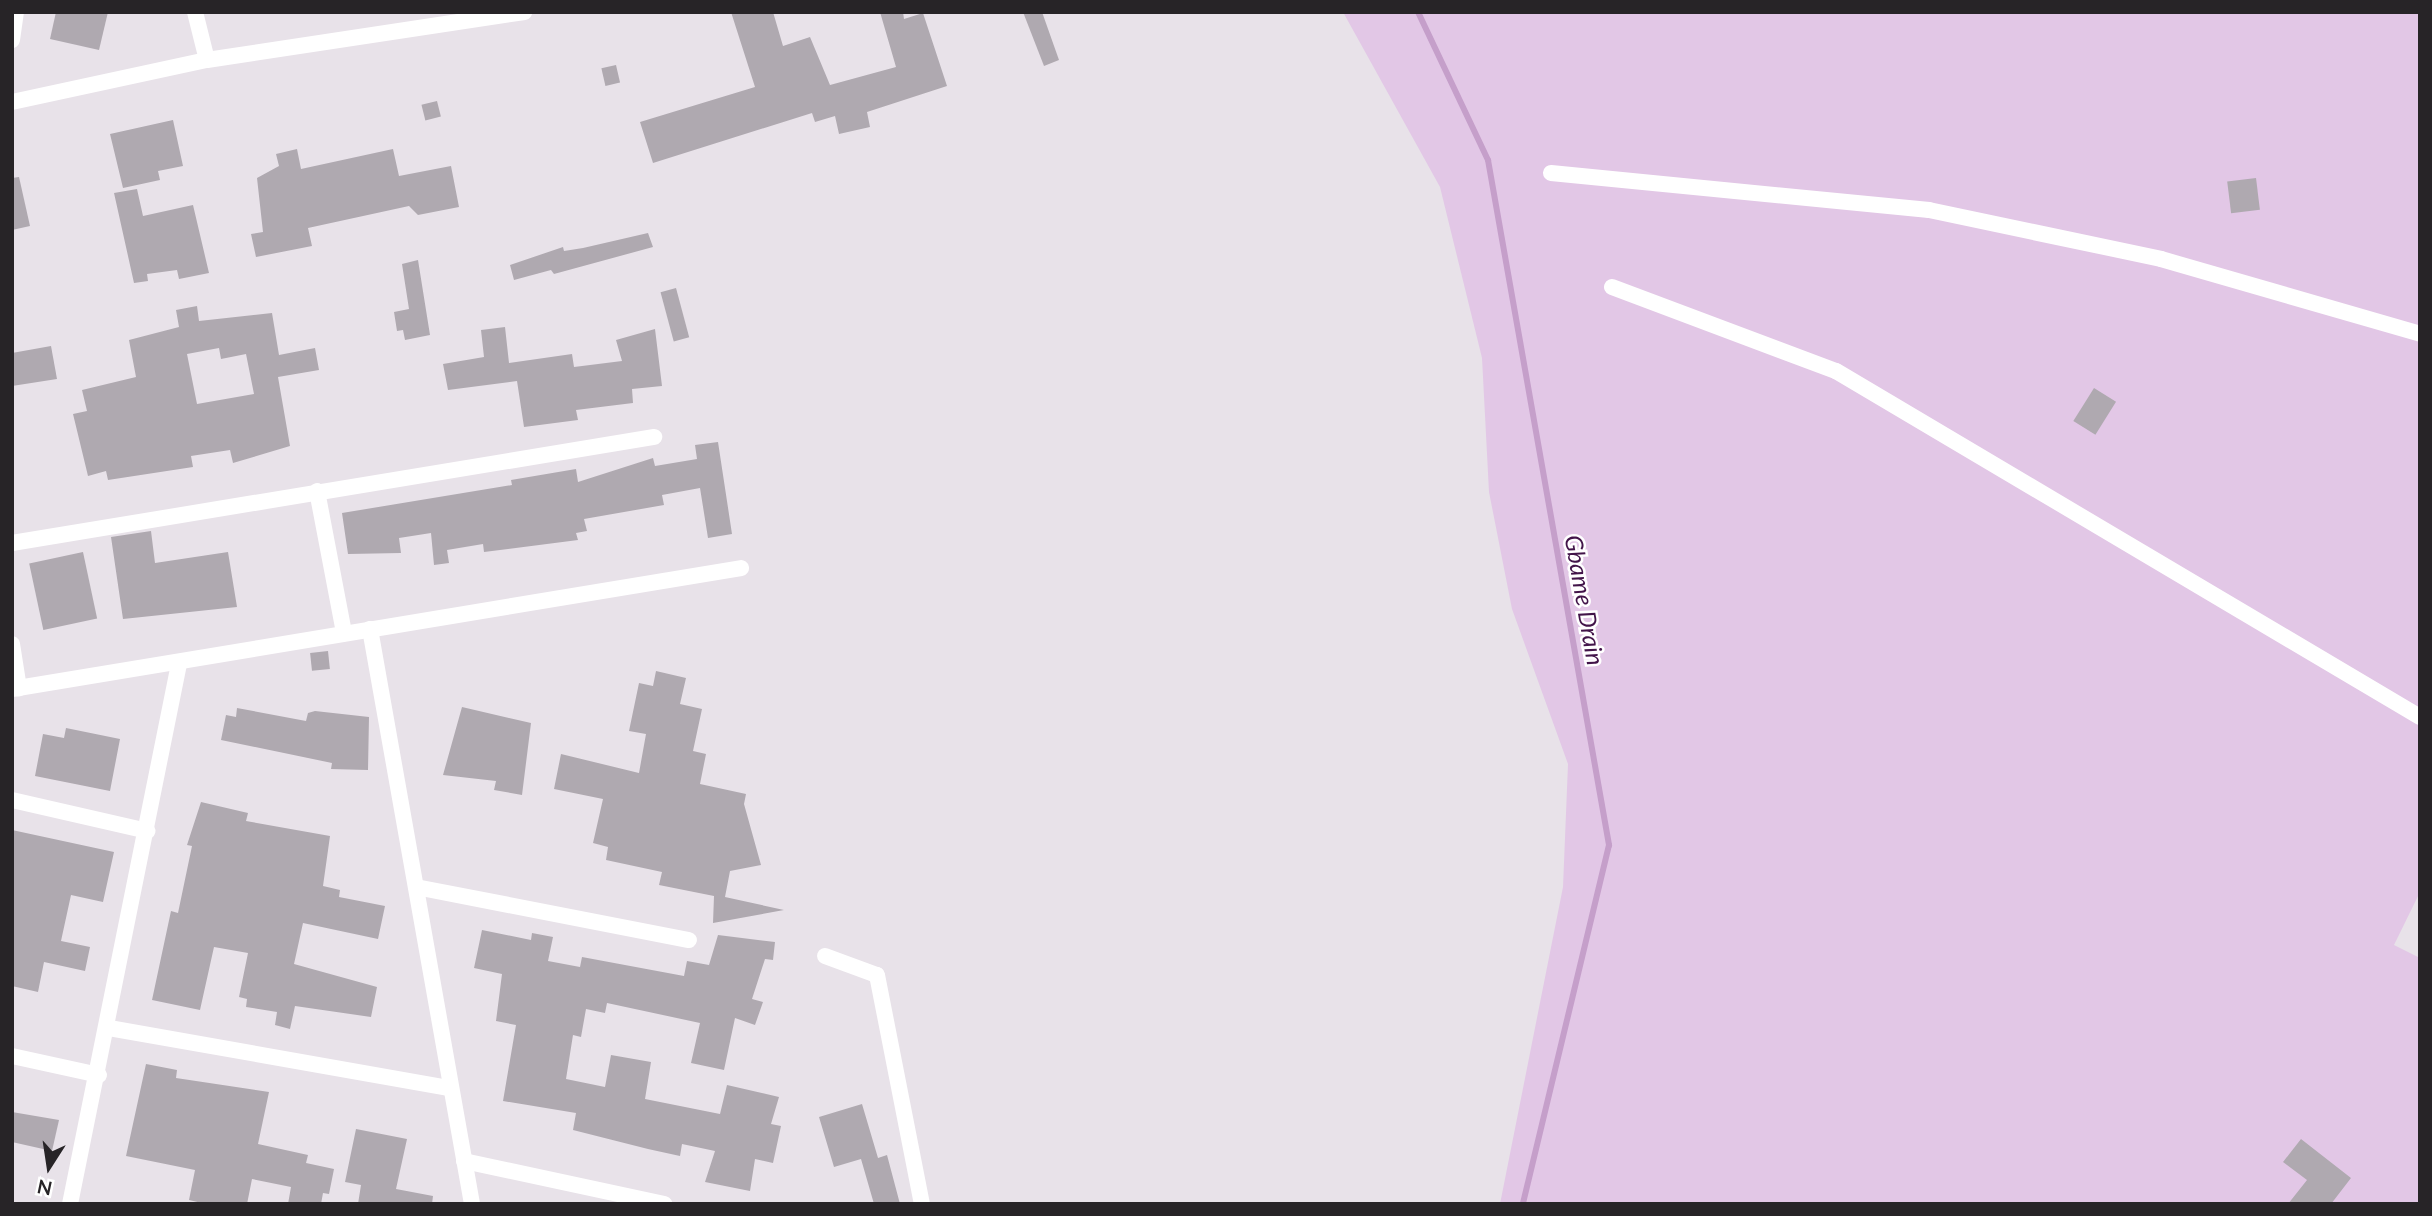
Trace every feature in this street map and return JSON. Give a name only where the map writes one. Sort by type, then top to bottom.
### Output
[{"type":"street","points":[[12,40],[16,12]]},
{"type":"street","points":[[195,12],[207,60]]},
{"type":"street","points":[[12,102],[207,60],[524,12]]},
{"type":"street","points":[[1551,173],[1928,209],[2161,259],[2420,334]]},
{"type":"street","points":[[1612,287],[1836,370],[2420,717]]},
{"type":"street","points":[[12,543],[654,437]]},
{"type":"street","points":[[317,491],[344,633]]},
{"type":"street","points":[[12,644],[16,689],[179,664],[344,633],[741,568]]},
{"type":"street","points":[[370,629],[471,1204]]},
{"type":"street","points":[[70,1204],[109,1028],[179,664]]},
{"type":"street","points":[[12,800],[147,831]]},
{"type":"street","points":[[416,887],[689,940]]},
{"type":"street","points":[[825,956],[877,975],[922,1204]]},
{"type":"street","points":[[109,1028],[451,1088]]},
{"type":"street","points":[[12,1056],[99,1075]]},
{"type":"street","points":[[464,1161],[664,1204]]},
{"type":"shaded area","points":[[1343,12],[2420,12],[2420,892],[2394,945],[2420,958],[2420,1204],[1500,1204],[1563,887],[1568,764],[1512,609],[1489,492],[1482,358],[1440,187]]},
{"type":"building","points":[[56,12],[108,12],[99,50],[50,39]]},
{"type":"building","points":[[731,12],[773,12],[783,46],[810,37],[830,85],[896,67],[880,12],[903,12],[904,19],[923,13],[947,86],[867,112],[870,127],[839,134],[835,116],[815,122],[812,113],[653,163],[640,122],[755,87]]},
{"type":"building","points":[[1023,12],[1042,12],[1059,60],[1044,66]]},
{"type":"building","points":[[616,65],[620,83],[605,86],[601,68]]},
{"type":"building","points":[[437,101],[441,117],[425,120],[421,105]]},
{"type":"building","points":[[173,120],[183,166],[158,171],[160,180],[123,188],[110,134]]},
{"type":"building","points":[[297,149],[301,169],[393,149],[399,176],[451,166],[459,207],[418,215],[409,206],[308,228],[312,246],[256,257],[251,234],[263,232],[257,178],[279,166],[276,154]]},
{"type":"building","points":[[19,177],[30,226],[12,230],[12,178]]},
{"type":"building","points":[[2256,178],[2260,210],[2231,213],[2227,182]]},
{"type":"building","points":[[137,189],[143,216],[193,205],[209,273],[179,279],[177,270],[147,274],[148,281],[134,283],[114,193]]},
{"type":"building","points":[[648,233],[653,247],[554,274],[551,270],[514,280],[510,265],[563,247],[564,251],[583,248]]},
{"type":"building","points":[[418,260],[430,335],[405,340],[403,330],[397,331],[394,312],[409,309],[402,264]]},
{"type":"building","points":[[676,288],[689,337],[674,341],[661,292]]},
{"type":"building","points":[[197,306],[199,321],[272,313],[279,355],[315,348],[319,370],[278,377],[290,446],[233,463],[230,450],[191,456],[193,467],[108,480],[106,471],[88,476],[73,414],[87,411],[82,390],[136,377],[129,340],[179,327],[176,310]],"holes":[[[219,348],[221,359],[246,354],[254,394],[197,404],[187,354]]]},
{"type":"building","points":[[505,327],[509,363],[572,354],[574,367],[622,361],[616,340],[655,329],[662,386],[632,389],[633,403],[576,410],[578,420],[524,427],[517,381],[448,390],[443,364],[484,357],[481,330]]},
{"type":"building","points":[[51,346],[57,379],[12,386],[12,353]]},
{"type":"building","points":[[2094,388],[2116,402],[2095,435],[2073,421]]},
{"type":"building","points":[[718,442],[732,534],[708,538],[700,488],[662,495],[664,505],[584,519],[587,531],[576,533],[578,540],[484,552],[483,544],[447,550],[449,563],[434,565],[431,533],[399,538],[401,553],[348,554],[342,513],[512,485],[511,480],[576,469],[578,482],[653,458],[655,466],[697,459],[695,445]]},
{"type":"building","points":[[151,531],[155,563],[228,552],[237,607],[123,619],[111,537]]},
{"type":"building","points":[[83,552],[97,619],[43,630],[29,563]]},
{"type":"building","points":[[328,651],[330,669],[312,671],[310,653]]},
{"type":"building","points":[[656,671],[686,678],[680,704],[702,709],[693,751],[706,754],[700,784],[746,794],[744,804],[761,865],[730,871],[725,897],[784,910],[713,923],[714,896],[659,885],[662,872],[606,860],[608,847],[593,843],[603,799],[554,789],[561,754],[639,773],[646,734],[629,731],[639,683],[653,686]]},
{"type":"building","points":[[462,707],[531,723],[522,795],[494,790],[496,781],[443,775]]},
{"type":"building","points":[[237,708],[306,721],[308,713],[315,711],[369,717],[368,770],[331,769],[332,763],[221,740],[226,715],[236,717]]},
{"type":"building","points":[[66,728],[120,739],[110,791],[35,776],[43,734],[64,738]]},
{"type":"building","points":[[201,802],[248,813],[246,821],[330,836],[323,886],[340,890],[339,897],[385,906],[378,939],[303,923],[294,964],[377,987],[371,1017],[295,1006],[290,1029],[275,1025],[277,1012],[246,1007],[247,999],[239,997],[248,953],[214,947],[200,1010],[152,1000],[171,911],[178,913],[192,846],[187,845]]},
{"type":"building","points":[[12,830],[114,852],[103,902],[71,895],[61,941],[90,947],[85,971],[44,962],[38,992],[12,986]]},
{"type":"building","points":[[482,930],[531,940],[532,933],[553,937],[548,961],[580,967],[582,957],[684,976],[687,961],[709,965],[718,935],[775,942],[773,960],[765,959],[752,999],[763,1002],[755,1025],[735,1018],[724,1070],[691,1063],[700,1023],[607,1003],[605,1013],[586,1009],[581,1037],[573,1035],[566,1079],[605,1087],[611,1055],[651,1062],[645,1099],[720,1114],[727,1085],[779,1097],[771,1124],[781,1126],[773,1163],[755,1159],[750,1191],[705,1182],[715,1151],[682,1144],[680,1156],[648,1149],[573,1130],[576,1113],[503,1101],[516,1025],[496,1021],[502,974],[474,968]]},
{"type":"building","points":[[146,1064],[177,1070],[176,1078],[269,1092],[258,1144],[308,1155],[306,1163],[334,1169],[329,1194],[323,1193],[321,1204],[288,1204],[291,1187],[252,1179],[247,1204],[206,1204],[189,1200],[195,1170],[126,1156]]},
{"type":"building","points":[[862,1104],[878,1158],[887,1155],[900,1204],[874,1204],[861,1159],[834,1167],[819,1117]]},
{"type":"building","points":[[12,1112],[59,1120],[52,1151],[12,1142]]},
{"type":"building","points":[[356,1129],[407,1139],[396,1189],[433,1196],[432,1204],[358,1204],[361,1185],[345,1182]]},
{"type":"building","points":[[2301,1139],[2351,1178],[2331,1204],[2288,1204],[2307,1180],[2283,1162]]},
{"type":"waterway","name":"Gbame Drain","points":[[1418,12],[1488,160],[1609,845],[1523,1204]]}]
